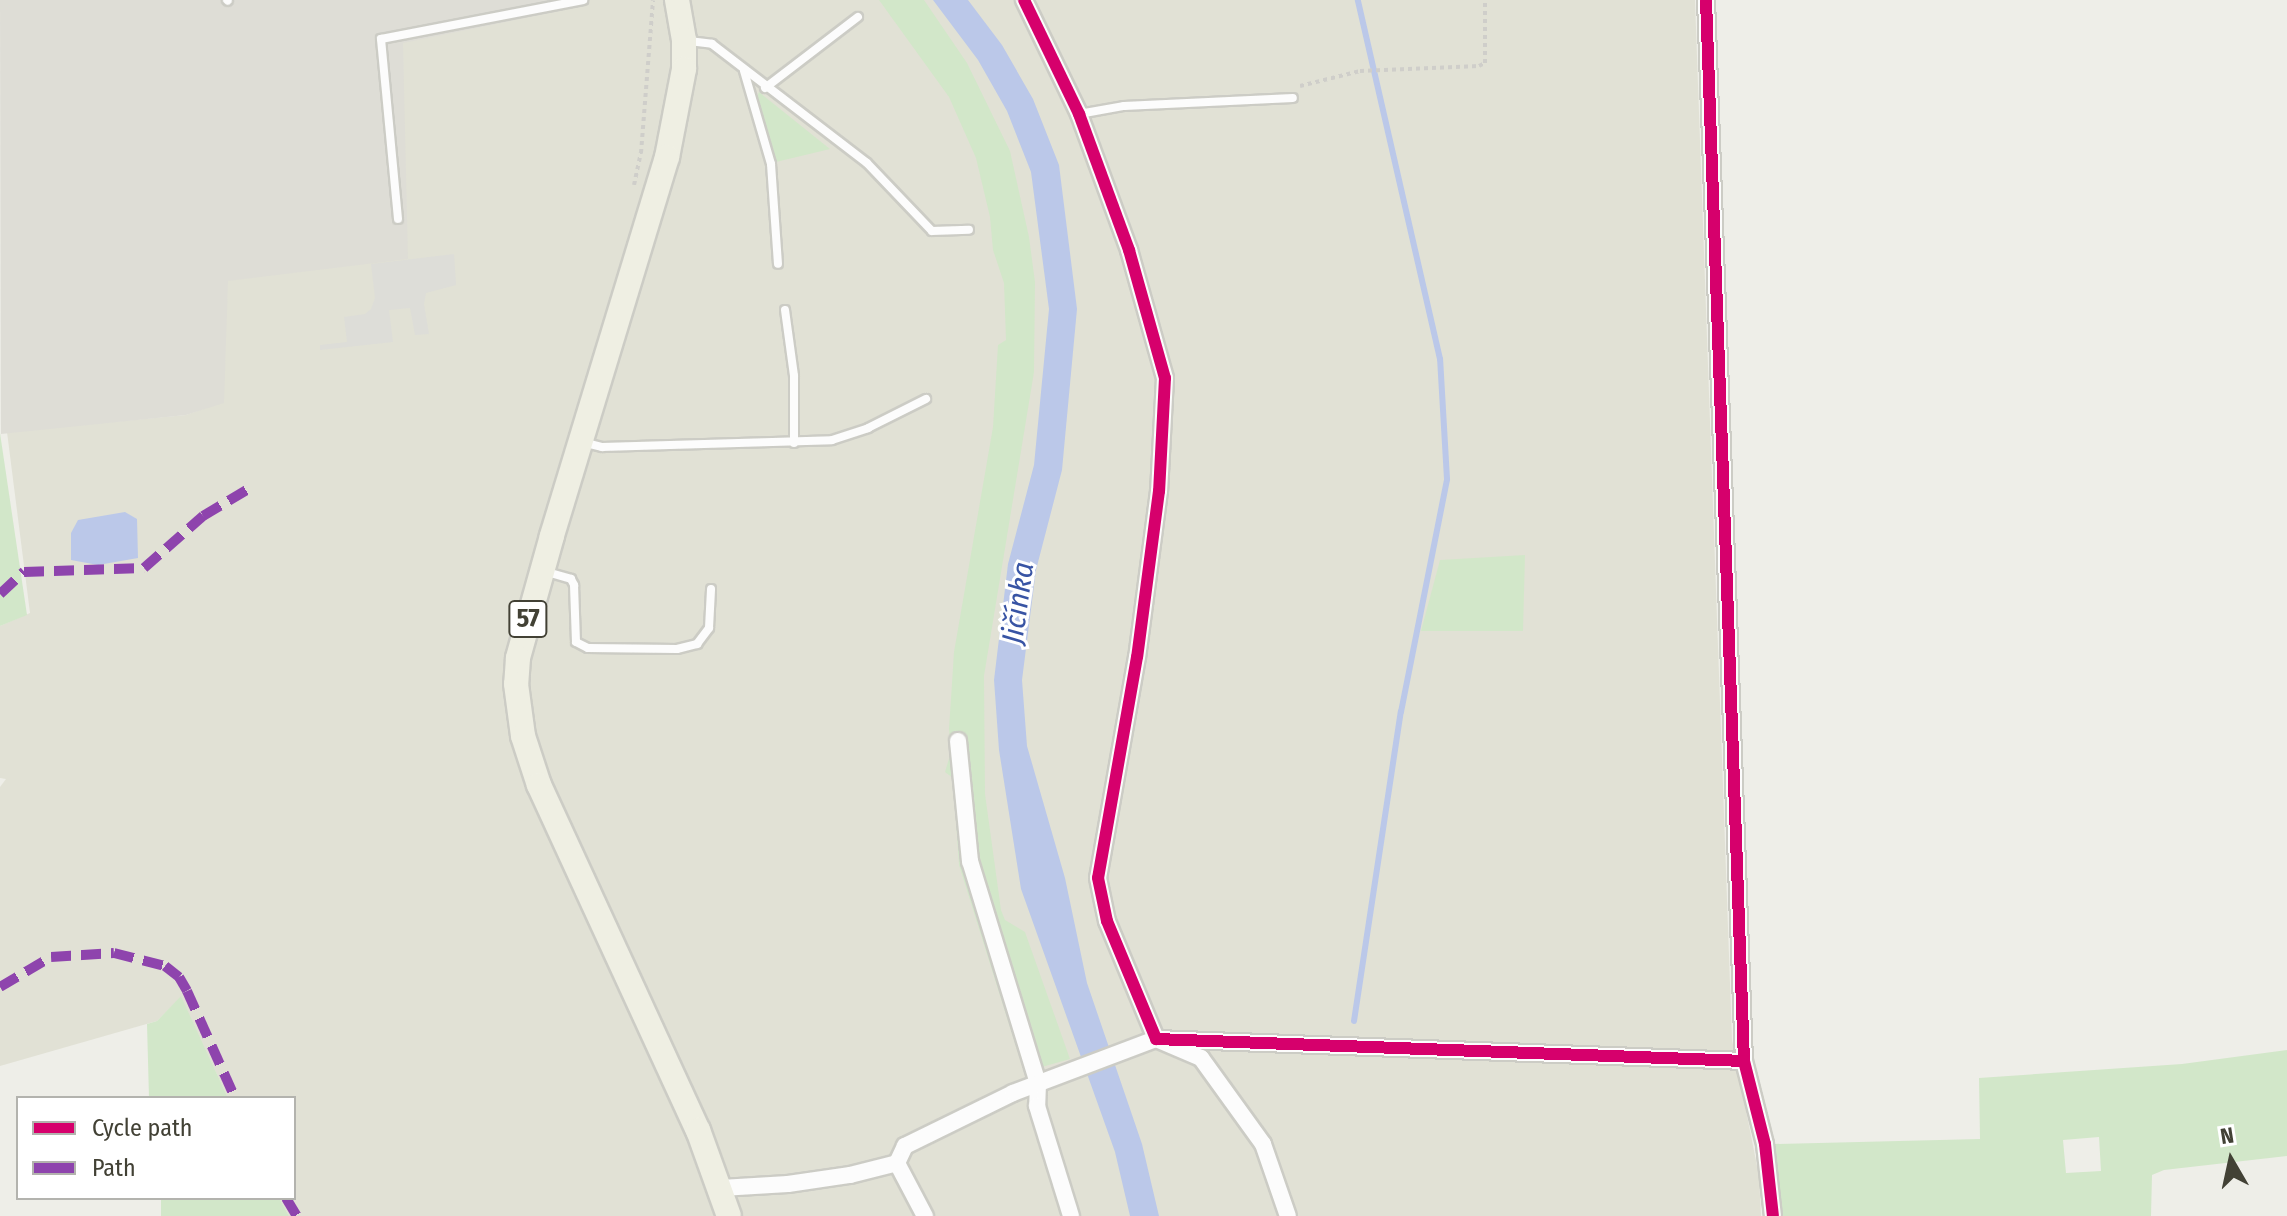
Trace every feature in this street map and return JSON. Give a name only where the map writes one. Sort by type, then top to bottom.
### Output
[{"type":"main road","name":"57","points":[[677,0],[684,40],[681,99],[667,157],[542,571],[518,658],[516,684],[523,736],[559,833],[698,1130],[729,1216]]},
{"type":"street","points":[[1024,0],[1079,114],[1129,250],[1165,378],[1159,491],[1137,657],[1108,845],[1098,878],[1107,921],[1156,1039],[1201,1058],[1263,1144],[1288,1216]]},
{"type":"street","points":[[1706,0],[1744,1061],[1765,1144],[1773,1216]]},
{"type":"street","points":[[958,741],[970,861],[1038,1083],[1037,1106],[1071,1216]]},
{"type":"street","points":[[897,1163],[905,1146],[1054,1076],[1156,1039],[1744,1061]]},
{"type":"street","points":[[721,1188],[788,1184],[850,1175],[897,1163]]},
{"type":"street","points":[[897,1163],[925,1216]]},
{"type":"lane","points":[[398,219],[381,39],[583,0]]},
{"type":"lane","points":[[765,88],[858,17]]},
{"type":"lane","points":[[684,40],[712,44],[765,88],[867,163],[932,231],[969,230]]},
{"type":"lane","points":[[744,70],[771,164],[778,264]]},
{"type":"lane","points":[[1079,114],[1124,106],[1293,98]]},
{"type":"lane","points":[[785,310],[794,376],[794,443]]},
{"type":"lane","points":[[581,441],[602,447],[832,440],[868,428],[926,399]]},
{"type":"lane","points":[[542,571],[571,579],[576,642],[588,648],[677,649],[697,644],[709,628],[711,589]]},
{"type":"path","points":[[631,197],[641,153],[653,0]]},
{"type":"path","points":[[1293,98],[1293,87],[1360,71],[1485,63],[1485,0]]},
{"type":"shaded area","points":[[0,0],[563,0],[565,10],[403,43],[408,259],[228,281],[224,403],[186,415],[1,434]]},
{"type":"shaded area","points":[[383,0],[1695,0],[1732,1040],[1759,1176],[1761,1216],[289,1216],[280,1200],[296,1200],[296,1096],[227,1096],[181,997],[157,1021],[0,1066],[0,787],[6,779],[0,778],[0,626],[30,613],[7,432],[186,415],[223,402],[227,281]]},
{"type":"shaded area","points":[[454,254],[456,285],[426,293],[424,304],[429,334],[415,335],[410,308],[389,310],[393,342],[320,350],[320,345],[347,342],[344,317],[365,314],[371,309],[375,298],[371,264]]},
{"type":"green space","points":[[879,0],[924,0],[967,63],[1010,151],[1029,237],[1035,282],[1034,372],[984,676],[985,794],[1001,910],[1005,920],[1025,932],[1070,1059],[1024,1072],[959,865],[953,778],[945,772],[951,752],[949,729],[954,652],[993,427],[998,345],[1006,340],[1004,283],[993,250],[990,217],[976,158],[949,97]]},
{"type":"green space","points":[[759,92],[830,149],[776,162],[757,97]]},
{"type":"green space","points":[[0,433],[27,615],[0,626]]},
{"type":"green space","points":[[1525,555],[1523,631],[1421,631],[1440,560]]},
{"type":"green space","points":[[181,996],[227,1096],[149,1096],[147,1024],[157,1021]]},
{"type":"green space","points":[[2287,1050],[2287,1156],[2164,1170],[2152,1175],[2151,1216],[1782,1216],[1773,1144],[1980,1139],[1979,1078],[2182,1064]],"holes":[[[2099,1137],[2101,1171],[2066,1173],[2063,1140]]]},
{"type":"green space","points":[[161,1200],[280,1200],[289,1216],[161,1216]]},
{"type":"water","name":"Jičínka","points":[[933,0],[968,0],[1002,45],[1033,99],[1059,165],[1077,309],[1062,470],[1036,570],[1022,680],[1027,746],[1065,878],[1087,983],[1142,1144],[1159,1216],[1130,1216],[1115,1152],[1021,889],[999,750],[994,680],[1008,564],[1034,465],[1049,309],[1031,172],[1007,111],[978,60]]},
{"type":"water","points":[[125,512],[137,519],[138,558],[98,565],[71,560],[71,533],[78,520]]},
{"type":"waterway","points":[[1354,1021],[1401,712],[1447,479],[1440,359],[1358,0]]},
{"type":"marked path","points":[[0,594],[24,572],[144,568],[203,516],[250,488]]},
{"type":"marked path","points":[[0,987],[51,957],[114,953],[165,966],[179,977],[187,991],[234,1096]]},
{"type":"marked path","points":[[287,1200],[297,1216]]},
{"type":"cycle path","points":[[1024,0],[1079,114],[1129,250],[1165,378],[1159,491],[1137,657],[1098,878],[1107,921],[1156,1039],[1744,1061]]},
{"type":"cycle path","points":[[1706,0],[1744,1061],[1765,1144],[1773,1216]]}]
